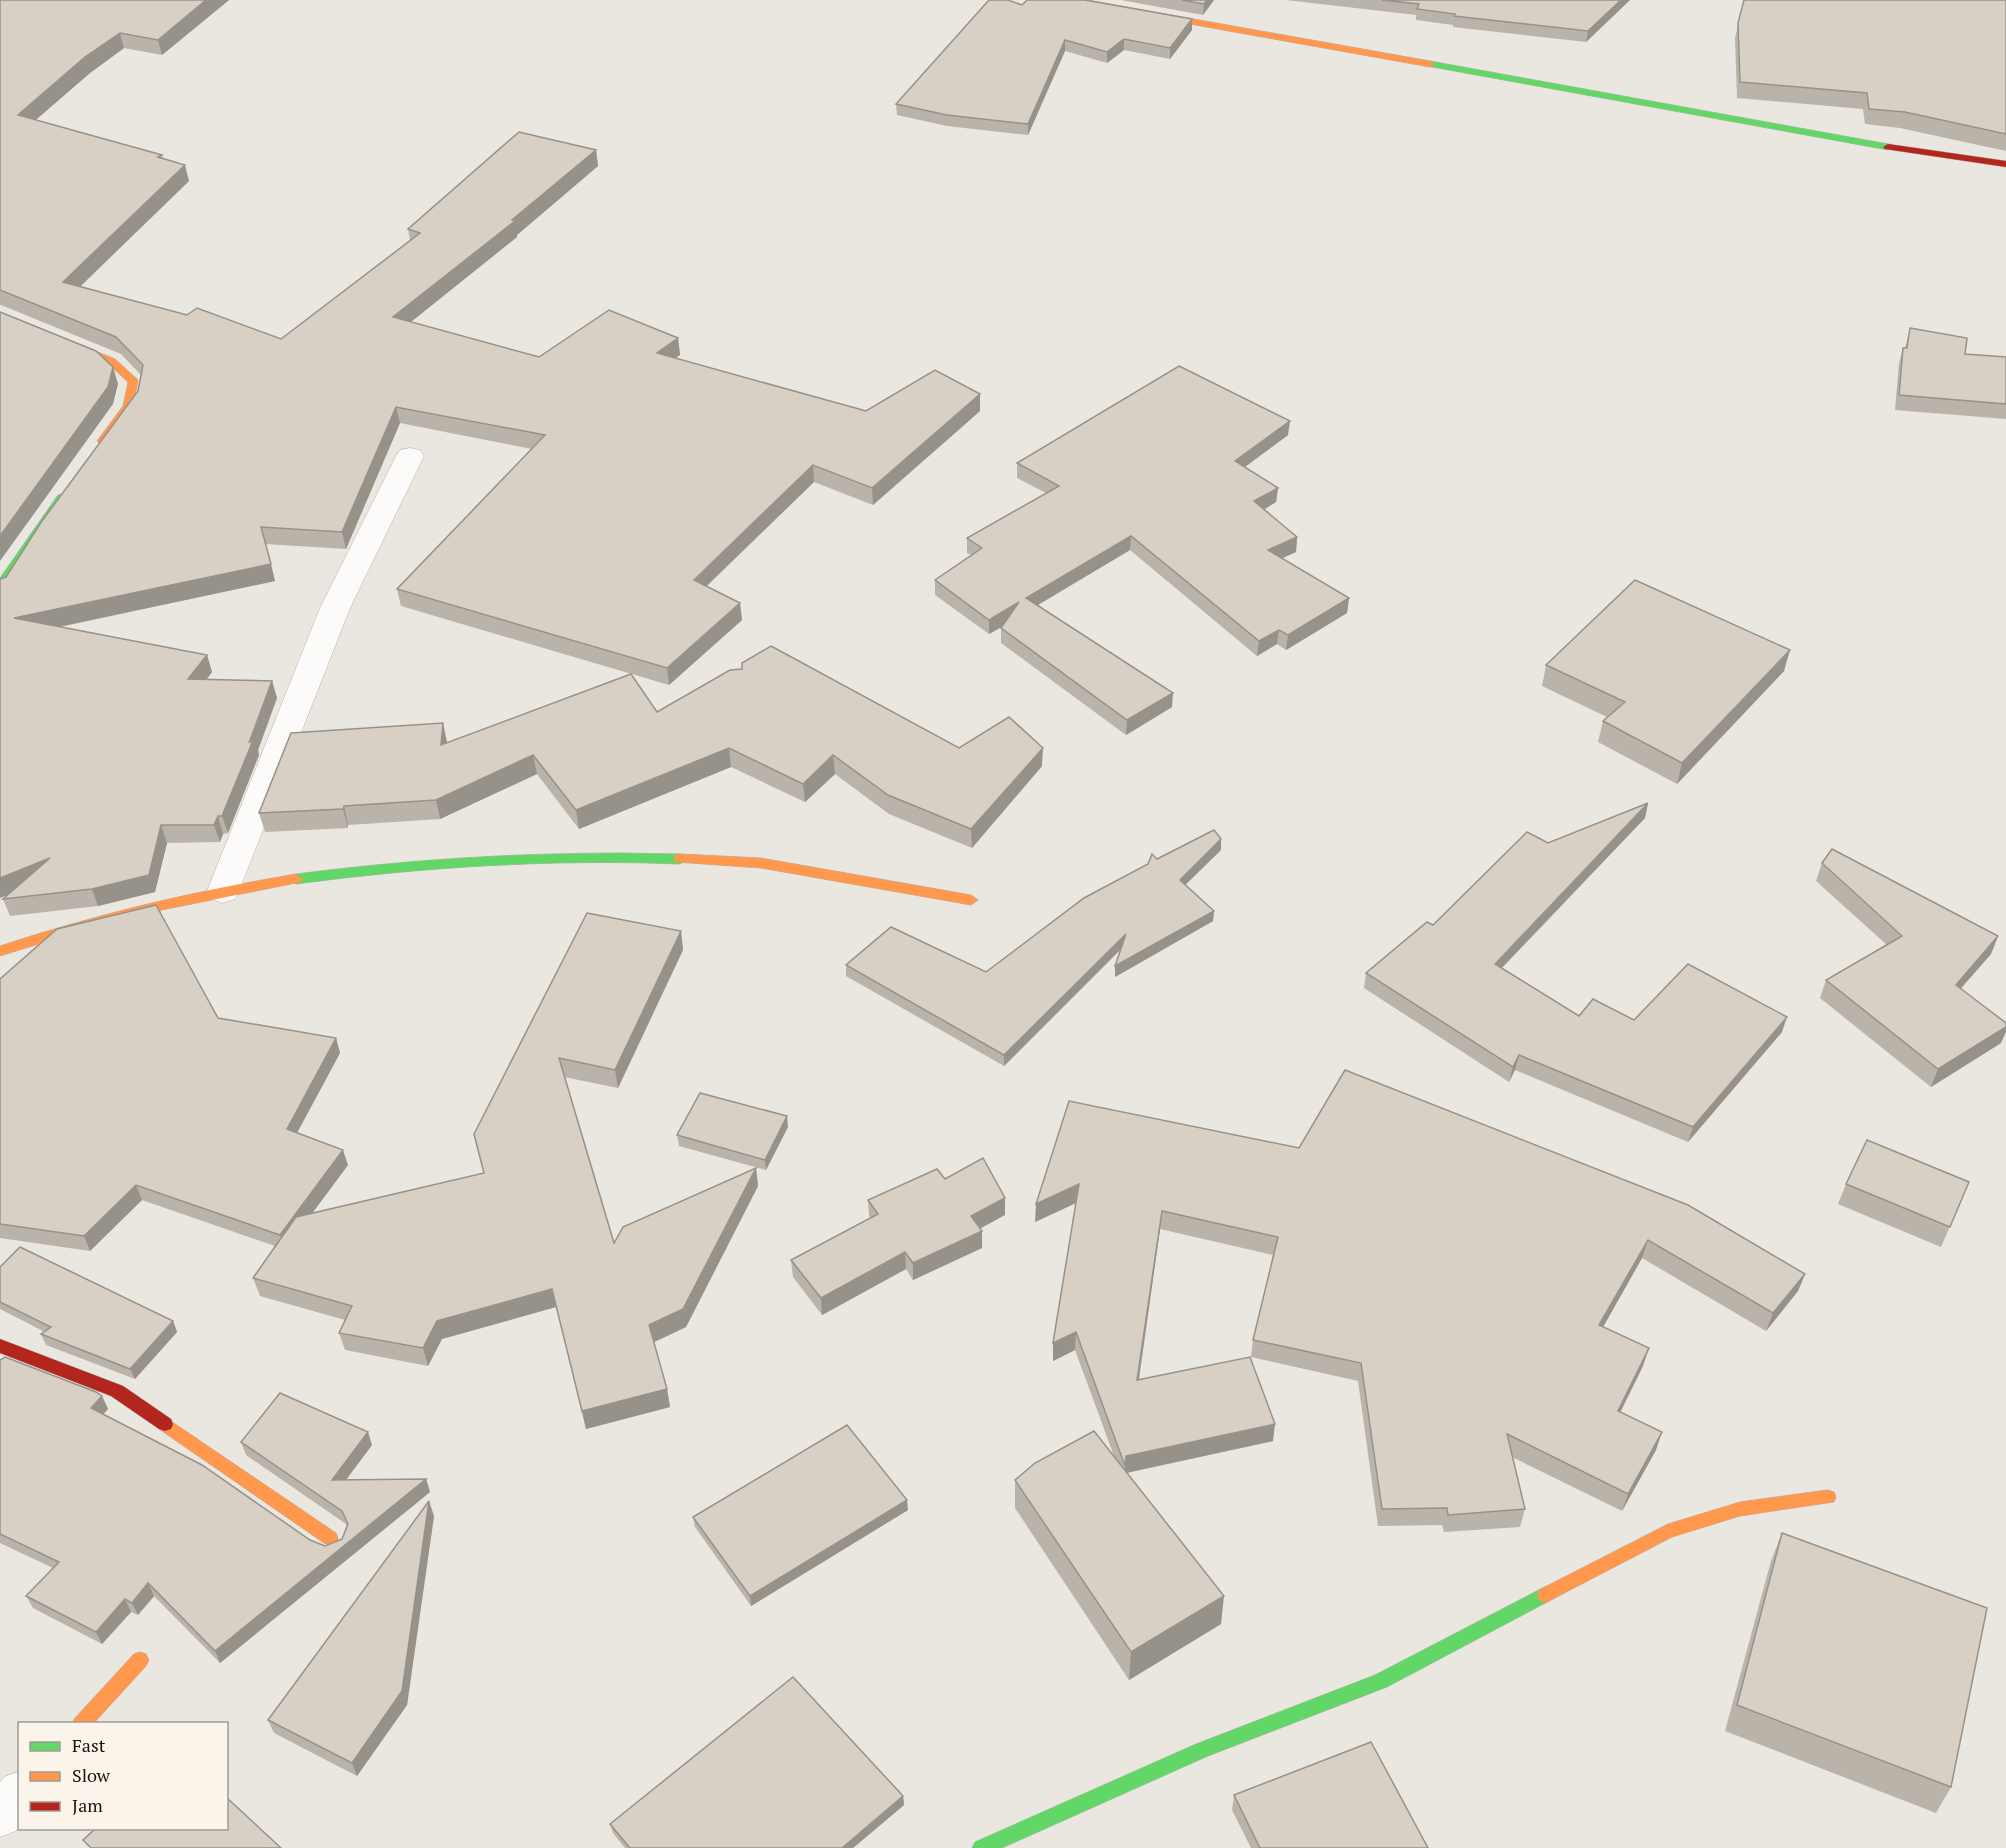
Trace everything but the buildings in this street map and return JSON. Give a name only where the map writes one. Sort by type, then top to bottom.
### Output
[{"type":"street","points":[[1072,0],[1946,157],[2006,164]]},
{"type":"street","points":[[0,315],[111,361],[134,381],[128,406],[94,453]]},
{"type":"street","points":[[223,891],[334,608],[410,456]]},
{"type":"street","points":[[0,587],[34,534],[67,490]]},
{"type":"street","points":[[0,951],[70,927],[223,891],[336,873],[514,860],[640,857],[761,863],[971,900]]},
{"type":"street","points":[[0,1347],[117,1391],[330,1538]]},
{"type":"street","points":[[981,1848],[1202,1750],[1381,1681],[1668,1531],[1740,1509],[1828,1497]]},
{"type":"street","points":[[83,1722],[140,1660]]},
{"type":"street","points":[[0,1816],[18,1794]]},
{"type":"traffic: fast","points":[[1430,64],[1888,147]]},
{"type":"traffic: fast","points":[[0,587],[62,497]]},
{"type":"traffic: fast","points":[[296,879],[387,869],[531,859],[621,857],[680,859]]},
{"type":"traffic: fast","points":[[981,1848],[1202,1750],[1381,1681],[1545,1595]]},
{"type":"traffic: slow","points":[[1072,0],[1430,64]]},
{"type":"traffic: slow","points":[[0,315],[111,361],[133,381],[128,406],[103,441]]},
{"type":"traffic: slow","points":[[680,859],[761,863],[971,900]]},
{"type":"traffic: slow","points":[[0,951],[73,928],[147,909],[221,892],[296,879]]},
{"type":"traffic: slow","points":[[165,1424],[330,1538]]},
{"type":"traffic: slow","points":[[1545,1595],[1668,1531],[1740,1509],[1828,1497]]},
{"type":"traffic: slow","points":[[83,1722],[140,1660]]},
{"type":"traffic: jam","points":[[1888,147],[2006,164]]},
{"type":"traffic: jam","points":[[0,1346],[117,1391],[165,1424]]}]
